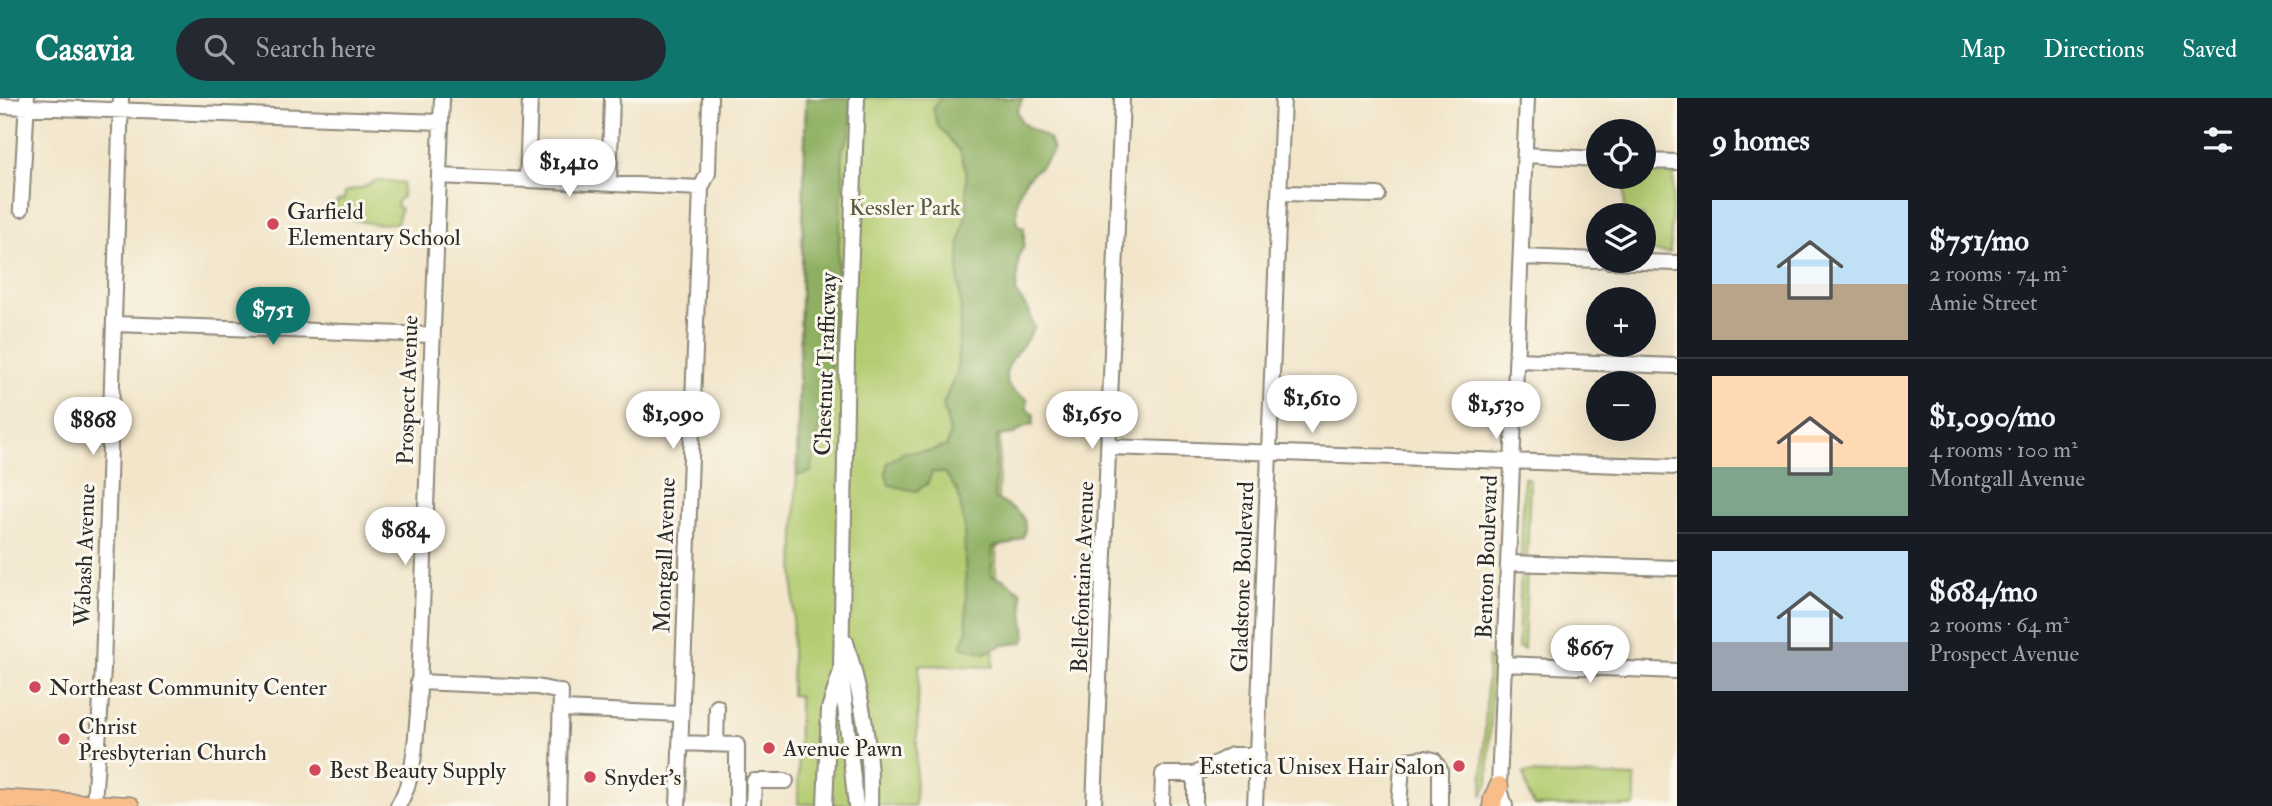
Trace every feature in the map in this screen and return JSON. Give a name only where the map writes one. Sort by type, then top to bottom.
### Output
[{"type":"main road","points":[[1492,806],[1499,786]]},
{"type":"main road","points":[[0,799],[130,806]]},
{"type":"street","name":"Prospect Avenue","points":[[398,806],[406,791],[413,760],[418,682],[442,98]]},
{"type":"street","points":[[527,180],[530,98]]},
{"type":"street","points":[[609,183],[612,98]]},
{"type":"street","name":"Montgall Avenue","points":[[678,806],[701,188],[708,173],[710,98]]},
{"type":"street","name":"Chestnut Trafficway","points":[[856,806],[841,669],[847,354],[857,98]]},
{"type":"street","name":"Bellefontaine Avenue","points":[[1094,806],[1122,98]]},
{"type":"street","name":"Gladstone Boulevard","points":[[1255,806],[1283,98]]},
{"type":"street","name":"Benton Boulevard","points":[[1505,806],[1499,786],[1527,98]]},
{"type":"street","points":[[0,106],[27,103],[121,105],[441,122]]},
{"type":"street","points":[[21,209],[27,103]]},
{"type":"street","name":"Wabash Avenue","points":[[94,804],[103,668],[121,105]]},
{"type":"street","points":[[1525,155],[1586,158]]},
{"type":"street","points":[[1656,161],[1677,162]]},
{"type":"street","points":[[439,176],[701,188]]},
{"type":"street","points":[[1280,193],[1378,195]]},
{"type":"street","points":[[1521,257],[1586,260]]},
{"type":"street","points":[[1656,262],[1677,263]]},
{"type":"street","points":[[115,324],[432,335]]},
{"type":"street","points":[[1517,360],[1677,366]]},
{"type":"street","points":[[1110,447],[1677,467]]},
{"type":"street","points":[[1509,563],[1677,568]]},
{"type":"street","name":"Chestnut Trafficway","points":[[842,631],[861,693],[868,734],[870,806]]},
{"type":"street","points":[[1505,664],[1677,671]]},
{"type":"street","points":[[825,806],[830,709],[841,669]]},
{"type":"street","points":[[418,682],[561,691],[558,806]]},
{"type":"street","points":[[716,744],[717,707]]},
{"type":"street","points":[[562,709],[681,714]]},
{"type":"street","points":[[680,743],[737,745],[737,806]]},
{"type":"street","points":[[1162,806],[1163,774],[1195,775],[1232,755],[1258,755]]},
{"type":"street","points":[[1399,806],[1402,766],[1406,760],[1425,758],[1434,760],[1440,771],[1440,806]]},
{"type":"street","points":[[1195,775],[1195,806]]},
{"type":"street","points":[[737,780],[786,781]]},
{"type":"street","points":[[753,806],[754,780]]},
{"type":"green space","name":"Kessler Park","points":[[806,98],[1010,98],[993,667],[919,665],[915,806],[798,804],[799,696],[791,695]]},
{"type":"green space","points":[[806,98],[850,98],[851,132],[842,150],[843,181],[830,375],[811,472],[797,476]]},
{"type":"green space","points":[[941,98],[1023,98],[1017,111],[1022,123],[1049,139],[1053,151],[1023,184],[1017,207],[1017,224],[1024,228],[1024,246],[1019,255],[1016,293],[1029,311],[1034,328],[1014,356],[1006,374],[1007,383],[1027,399],[1027,409],[1034,415],[1033,425],[1025,426],[1014,434],[997,436],[994,498],[1023,517],[1025,529],[1023,537],[1010,544],[993,547],[991,576],[1003,579],[1021,592],[1026,638],[1022,643],[1002,645],[985,653],[961,646],[967,632],[964,523],[958,492],[945,473],[932,472],[928,483],[916,491],[889,485],[886,474],[887,463],[905,452],[930,451],[947,446],[950,433],[943,404],[957,372],[961,309],[958,273],[960,240],[967,209],[966,171],[960,151],[938,126],[933,109]]},
{"type":"green space","points":[[1656,167],[1674,168],[1670,253],[1656,252],[1656,203],[1624,203],[1625,189],[1656,189]]},
{"type":"green space","points":[[376,180],[403,183],[402,197],[397,201],[397,206],[401,209],[397,223],[374,224],[337,216],[334,210],[337,201],[344,199],[345,192],[364,187]]},
{"type":"green space","points":[[1524,477],[1530,480],[1527,559],[1521,556]]},
{"type":"green space","points":[[1527,568],[1524,649],[1518,648],[1521,569]]},
{"type":"green space","points":[[1488,657],[1493,660],[1488,784],[1482,796]]},
{"type":"green space","points":[[1524,773],[1635,777],[1635,806],[1535,806],[1528,794]]},
{"type":"place","name":"Garfield Elementary School","points":[[273,224]]},
{"type":"place","name":"Northeast Community Center","points":[[35,687]]},
{"type":"place","name":"Christ Presbyterian Church","points":[[64,739]]},
{"type":"place","name":"Avenue Pawn","points":[[769,748]]},
{"type":"place","name":"Estetica Unisex Hair Salon","points":[[1459,766]]},
{"type":"place","name":"Best Beauty Supply","points":[[315,770]]},
{"type":"place","name":"Snyder's","points":[[590,777]]}]
